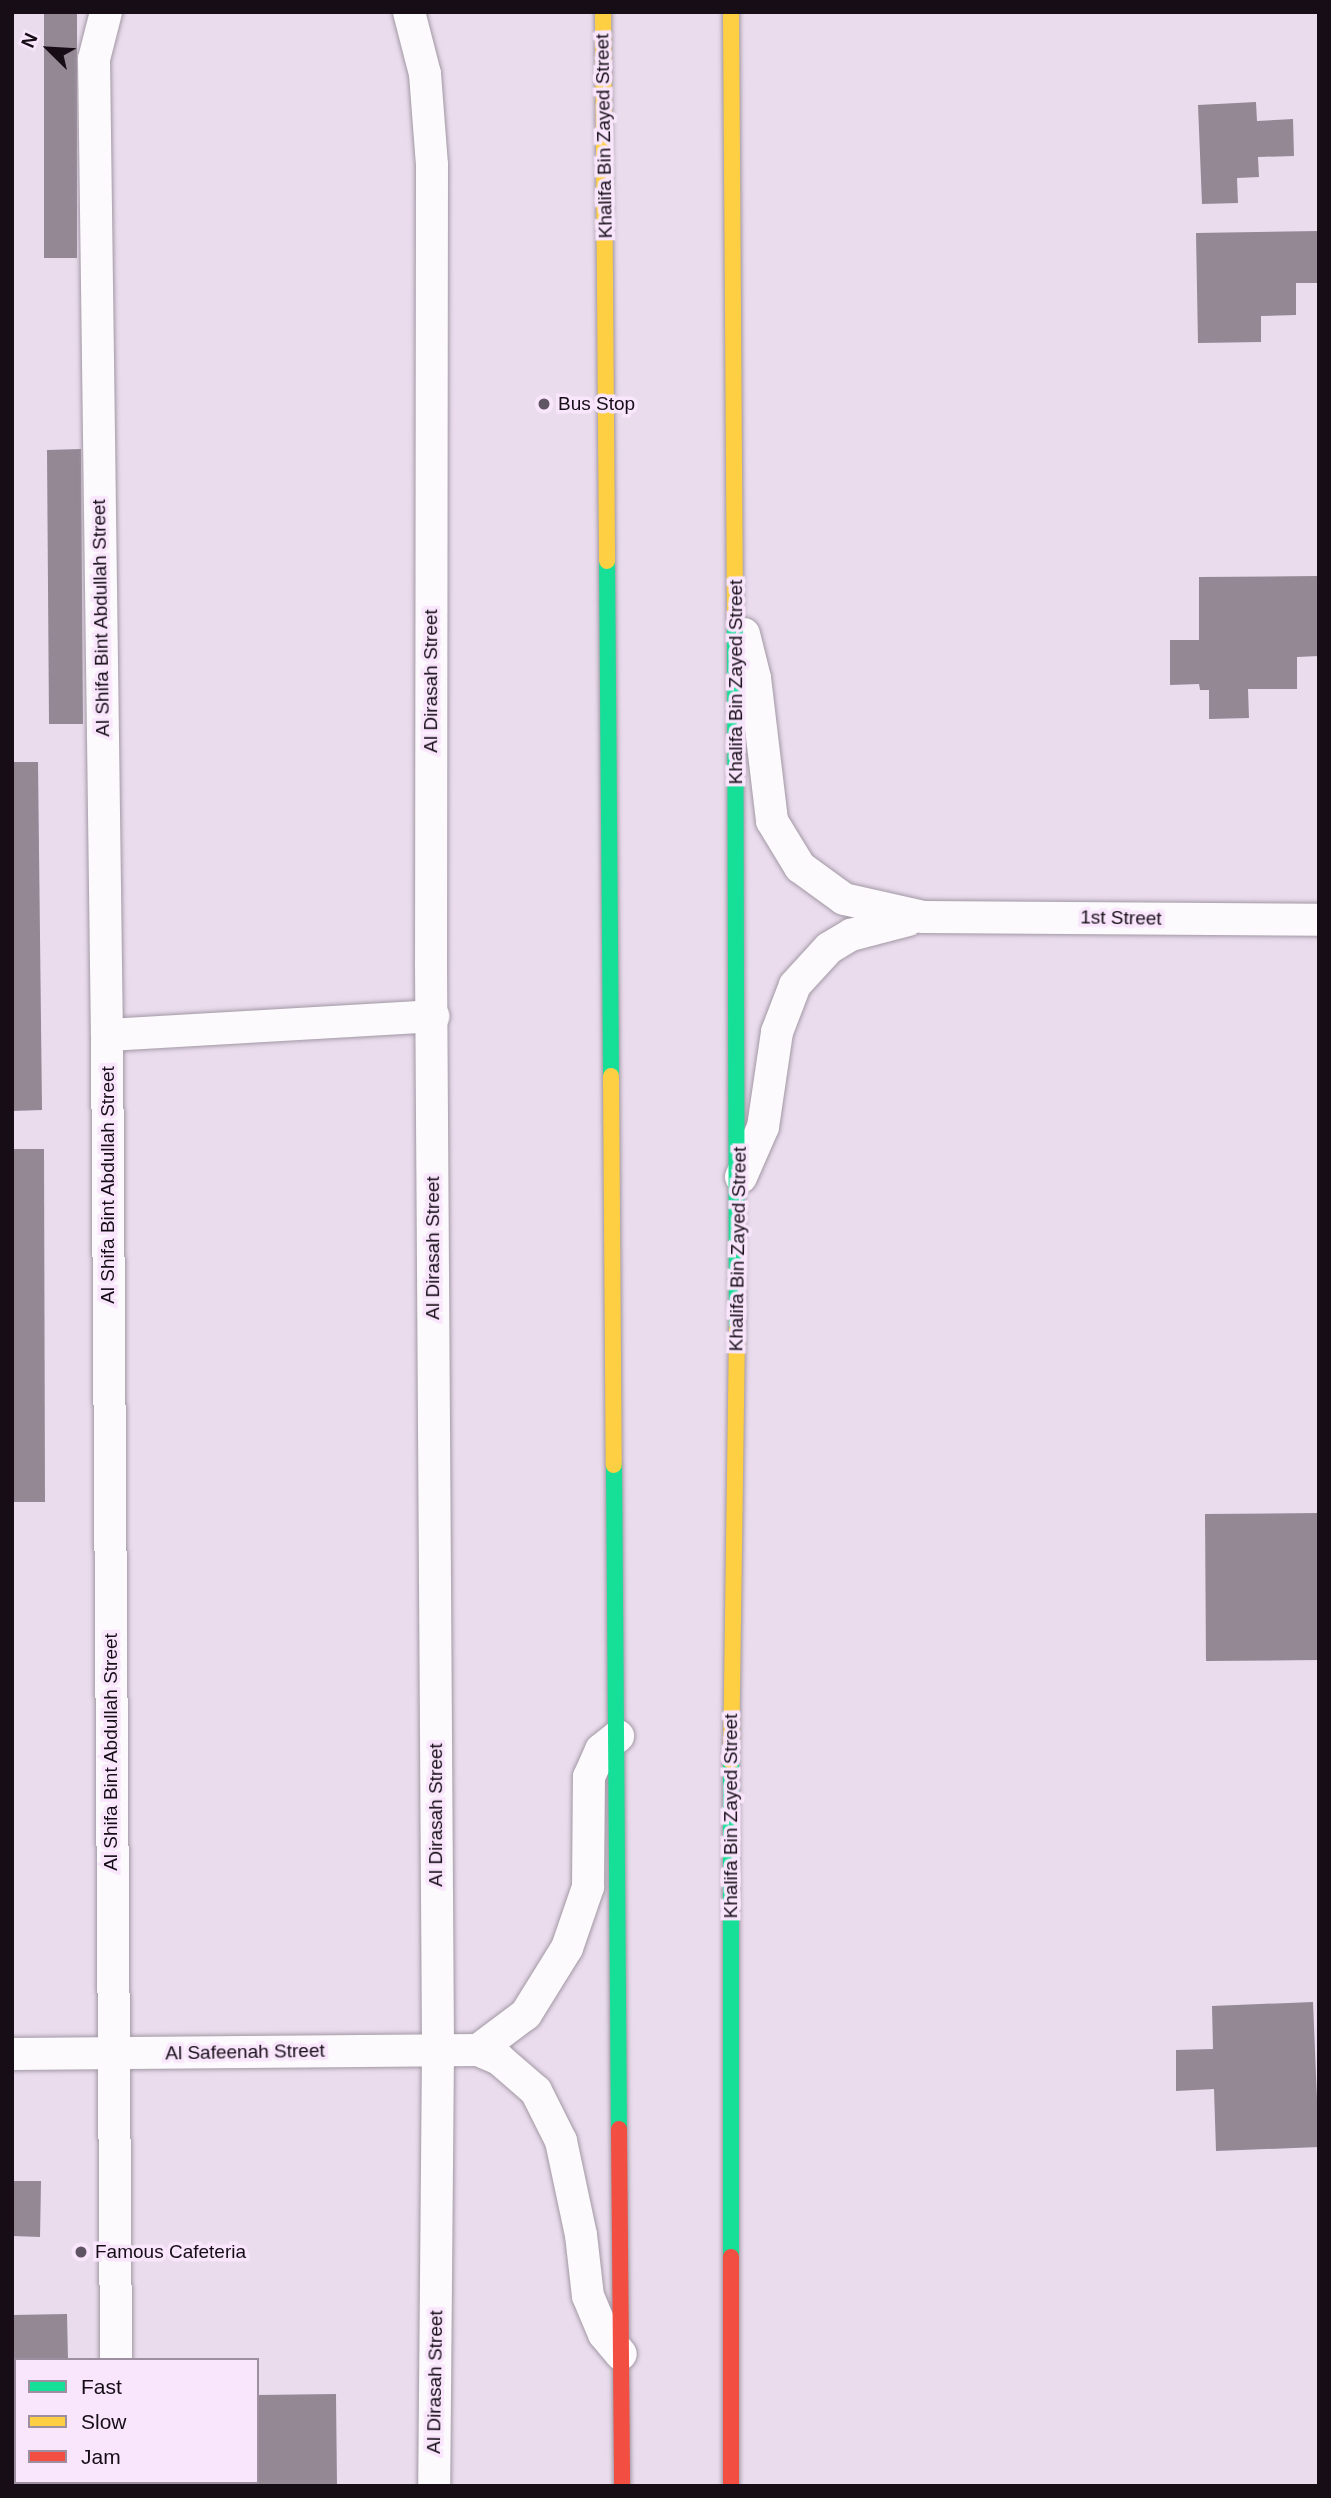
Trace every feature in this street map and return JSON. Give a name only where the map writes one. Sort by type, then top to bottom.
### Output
[{"type":"highway","name":"Khalifa Bin Zayed Street","points":[[603,12],[622,2486]]},
{"type":"highway","name":"Khalifa Bin Zayed Street","points":[[731,12],[739,1180],[731,1739],[731,2486]]},
{"type":"street","name":"Al Shifa Bint Abdullah Street","points":[[106,12],[94,59],[107,1035],[116,2358]]},
{"type":"street","name":"Al Dirasah Street","points":[[409,12],[425,74],[432,165],[438,2050],[434,2486]]},
{"type":"street","name":"1st Street","points":[[736,606],[755,678],[772,821],[783,845],[820,885],[844,899],[923,916],[1319,920]]},
{"type":"street","name":"1st Street","points":[[739,1180],[763,1127],[777,1032],[795,985],[829,948],[851,935],[923,916]]},
{"type":"street","points":[[107,1035],[433,1016]]},
{"type":"street","points":[[618,1736],[601,1751],[589,1777],[588,1887],[572,1936],[526,2014],[478,2049],[516,2071],[549,2112],[573,2191],[588,2296],[604,2334],[621,2354]]},
{"type":"street","name":"Al Safeenah Street","points":[[12,2054],[478,2049]]},
{"type":"building","points":[[44,12],[77,12],[77,258],[44,258]]},
{"type":"building","points":[[1256,102],[1257,121],[1293,119],[1294,156],[1258,157],[1259,177],[1237,178],[1238,203],[1202,204],[1198,105]]},
{"type":"building","points":[[1319,231],[1319,283],[1296,283],[1296,315],[1261,316],[1261,342],[1198,343],[1196,233]]},
{"type":"building","points":[[81,449],[83,724],[49,724],[47,450]]},
{"type":"building","points":[[1319,576],[1319,656],[1297,657],[1297,689],[1248,689],[1249,718],[1209,719],[1209,690],[1200,690],[1199,684],[1170,685],[1170,640],[1199,640],[1199,577]]},
{"type":"building","points":[[12,762],[38,762],[42,1110],[12,1111]]},
{"type":"building","points":[[12,1149],[44,1149],[45,1502],[12,1502]]},
{"type":"building","points":[[1319,1513],[1319,1660],[1206,1661],[1205,1514]]},
{"type":"building","points":[[1313,2002],[1319,2147],[1216,2151],[1214,2089],[1176,2091],[1176,2050],[1213,2049],[1212,2006]]},
{"type":"building","points":[[12,2181],[41,2181],[40,2237],[12,2236]]},
{"type":"building","points":[[67,2314],[68,2358],[14,2358],[12,2483],[12,2315]]},
{"type":"building","points":[[336,2394],[337,2486],[189,2486],[259,2484],[259,2395]]},
{"type":"traffic: fast","points":[[607,561],[611,1076]]},
{"type":"traffic: fast","points":[[735,619],[737,1329]]},
{"type":"traffic: fast","points":[[614,1465],[619,2129]]},
{"type":"traffic: fast","points":[[731,1761],[731,2257]]},
{"type":"traffic: slow","points":[[603,12],[607,561]]},
{"type":"traffic: slow","points":[[731,12],[735,619]]},
{"type":"traffic: slow","points":[[611,1076],[614,1465]]},
{"type":"traffic: slow","points":[[731,1761],[737,1329]]},
{"type":"traffic: jam","points":[[619,2129],[622,2486]]},
{"type":"traffic: jam","points":[[731,2257],[731,2486]]},
{"type":"place","name":"Bus Stop","points":[[544,404]]},
{"type":"place","name":"Famous Cafeteria","points":[[81,2252]]}]
